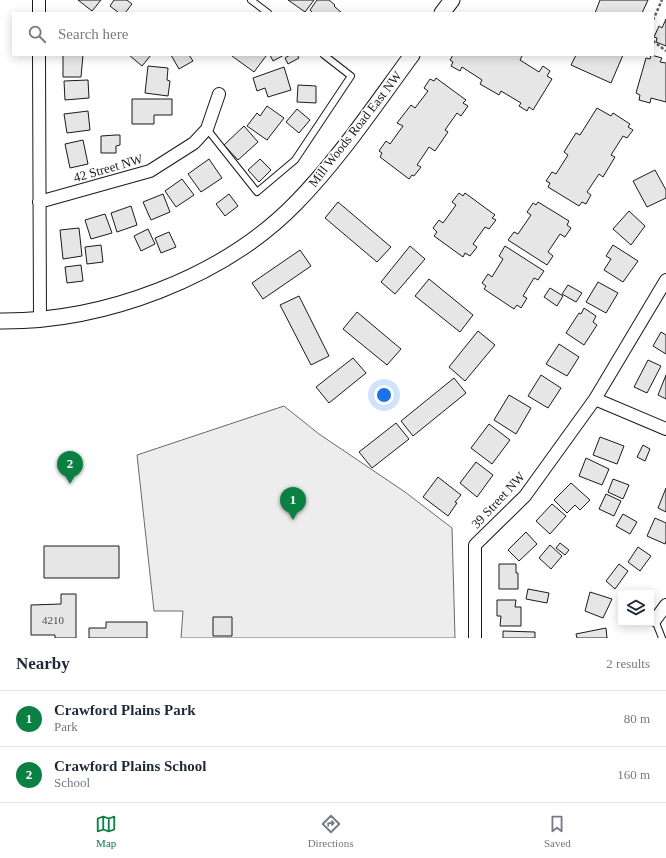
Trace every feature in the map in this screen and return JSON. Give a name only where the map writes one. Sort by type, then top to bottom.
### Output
[{"type":"street","points":[[39,0],[39,12]]},
{"type":"street","points":[[443,12],[452,0]]},
{"type":"street","points":[[39,56],[40,320]]},
{"type":"street","name":"Mill Woods Road East NW","points":[[0,322],[40,320],[94,311],[150,294],[203,270],[226,257],[261,233],[290,209],[318,180],[338,156],[411,56]]},
{"type":"street","name":"42 Street NW","points":[[39,202],[150,171],[194,143],[207,129],[219,94]]},
{"type":"street","name":"39 Street NW","points":[[475,638],[475,545],[526,496],[595,399],[666,280]]},
{"type":"street","points":[[595,399],[666,429]]},
{"type":"street","points":[[655,620],[666,605]]},
{"type":"lane","points":[[251,0],[267,12]]},
{"type":"lane","points":[[207,129],[257,192],[295,160],[352,76],[325,56]]},
{"type":"lane","points":[[655,620],[662,638]]},
{"type":"path","points":[[654,18],[662,0]]},
{"type":"path","points":[[654,42],[666,51]]},
{"type":"shaded area","points":[[284,406],[319,434],[405,492],[452,528],[455,638],[181,638],[183,611],[154,611],[137,455]]},
{"type":"building","points":[[78,0],[101,0],[92,11]]},
{"type":"building","points":[[114,0],[127,0],[132,4],[126,12],[118,12],[110,6]]},
{"type":"building","points":[[288,0],[314,0],[305,12]]},
{"type":"building","points":[[317,0],[329,0],[341,12],[312,12],[310,10]]},
{"type":"building","points":[[600,0],[648,0],[642,12],[595,12]]},
{"type":"building","points":[[666,19],[666,46],[656,42],[657,38],[654,37],[659,26],[662,28]]},
{"type":"building","points":[[63,56],[83,56],[81,77],[63,77]]},
{"type":"building","points":[[130,56],[150,56],[142,66]]},
{"type":"building","points":[[172,56],[190,56],[193,61],[179,69]]},
{"type":"building","points":[[232,56],[266,56],[254,72]]},
{"type":"building","points":[[270,56],[282,56],[273,61]]},
{"type":"building","points":[[288,56],[298,56],[299,58],[288,64],[285,58]]},
{"type":"building","points":[[452,56],[522,56],[520,60],[539,72],[543,66],[550,71],[547,76],[552,79],[533,110],[529,107],[527,111],[519,106],[521,103],[501,91],[499,95],[480,84],[482,80],[462,67],[460,71],[451,66],[453,62],[450,60]]},
{"type":"building","points":[[576,56],[623,56],[611,83],[571,65]]},
{"type":"building","points":[[651,56],[654,56],[662,58],[660,62],[666,63],[666,102],[651,98],[650,103],[639,100],[640,95],[636,93],[646,58],[650,59]]},
{"type":"building","points":[[148,66],[168,68],[167,80],[170,81],[168,96],[145,93]]},
{"type":"building","points":[[284,67],[291,90],[268,97],[265,88],[257,91],[253,78]]},
{"type":"building","points":[[436,78],[466,100],[463,103],[468,106],[461,116],[457,113],[445,130],[448,132],[435,151],[429,147],[417,165],[421,167],[414,176],[412,175],[409,179],[380,157],[382,153],[379,151],[386,141],[390,144],[403,126],[397,123],[411,105],[415,108],[428,91],[424,88],[430,79],[434,81]]},
{"type":"building","points":[[88,80],[89,98],[65,100],[64,81]]},
{"type":"building","points":[[298,85],[316,86],[316,103],[297,102]]},
{"type":"building","points":[[132,99],[172,99],[172,115],[154,115],[154,124],[132,124]]},
{"type":"building","points":[[267,106],[284,118],[267,140],[247,126],[257,113],[260,116]]},
{"type":"building","points":[[597,108],[611,116],[613,113],[630,124],[628,127],[633,130],[627,138],[623,136],[611,155],[615,157],[603,177],[599,174],[587,192],[591,195],[586,204],[582,202],[579,206],[548,187],[550,183],[546,181],[552,172],[556,174],[568,155],[564,152],[576,133],[580,135]]},
{"type":"building","points":[[297,109],[310,120],[299,133],[286,122]]},
{"type":"building","points":[[88,111],[90,130],[67,133],[64,114]]},
{"type":"building","points":[[244,126],[258,142],[238,160],[224,145]]},
{"type":"building","points":[[120,135],[120,145],[116,146],[116,153],[101,153],[101,136]]},
{"type":"building","points":[[83,140],[88,164],[70,168],[65,144]]},
{"type":"building","points":[[209,159],[222,178],[201,192],[188,174]]},
{"type":"building","points":[[260,159],[271,170],[259,182],[248,170]]},
{"type":"building","points":[[655,170],[666,190],[666,198],[647,207],[633,181]]},
{"type":"building","points":[[182,179],[194,195],[176,207],[165,191]]},
{"type":"building","points":[[459,193],[463,196],[465,193],[495,215],[492,218],[496,220],[489,229],[485,227],[473,244],[477,247],[470,256],[465,253],[463,257],[434,236],[437,232],[433,228],[439,220],[443,223],[456,205],[452,202]]},
{"type":"building","points":[[163,194],[170,212],[151,220],[143,202]]},
{"type":"building","points":[[229,194],[238,206],[225,216],[216,204]]},
{"type":"building","points":[[338,202],[391,247],[377,262],[325,218]]},
{"type":"building","points":[[538,202],[569,221],[567,225],[571,228],[565,237],[560,234],[548,252],[553,256],[547,265],[508,240],[514,232],[518,234],[531,215],[527,212],[533,203],[536,205]]},
{"type":"building","points":[[131,206],[137,225],[117,232],[111,213]]},
{"type":"building","points":[[629,211],[645,226],[631,245],[613,229]]},
{"type":"building","points":[[105,214],[112,233],[91,239],[85,220]]},
{"type":"building","points":[[79,228],[82,256],[63,259],[60,230]]},
{"type":"building","points":[[148,229],[155,244],[141,251],[134,236]]},
{"type":"building","points":[[169,232],[176,247],[161,253],[155,238]]},
{"type":"building","points":[[101,245],[103,262],[87,264],[85,247]]},
{"type":"building","points":[[613,245],[638,261],[623,282],[604,270],[611,259],[606,256]]},
{"type":"building","points":[[410,246],[425,259],[395,294],[381,282]]},
{"type":"building","points":[[505,246],[544,271],[538,280],[534,278],[523,296],[527,298],[521,308],[517,305],[514,309],[484,289],[486,286],[482,283],[488,274],[492,277],[503,259],[499,256]]},
{"type":"building","points":[[300,250],[311,266],[263,299],[252,283]]},
{"type":"building","points":[[81,265],[83,281],[67,283],[65,267]]},
{"type":"building","points":[[429,279],[473,315],[460,332],[415,296]]},
{"type":"building","points":[[598,282],[618,293],[606,313],[586,302]]},
{"type":"building","points":[[568,285],[582,293],[576,302],[562,294]]},
{"type":"building","points":[[550,288],[563,296],[557,306],[544,297]]},
{"type":"building","points":[[299,296],[329,356],[311,365],[280,305]]},
{"type":"building","points":[[584,308],[596,316],[593,322],[597,325],[584,345],[566,333]]},
{"type":"building","points":[[357,312],[401,349],[387,365],[343,329]]},
{"type":"building","points":[[478,331],[495,345],[465,381],[449,367]]},
{"type":"building","points":[[661,332],[666,335],[666,354],[653,346]]},
{"type":"building","points":[[559,344],[579,357],[567,376],[546,364]]},
{"type":"building","points":[[353,358],[366,373],[329,403],[316,387]]},
{"type":"building","points":[[648,360],[661,366],[647,393],[634,387]]},
{"type":"building","points":[[541,375],[561,388],[548,408],[528,396]]},
{"type":"building","points":[[666,375],[666,399],[658,395]]},
{"type":"building","points":[[454,378],[466,393],[413,436],[401,421]]},
{"type":"building","points":[[509,395],[531,408],[516,434],[494,420]]},
{"type":"building","points":[[396,423],[409,439],[372,468],[359,452]]},
{"type":"building","points":[[489,424],[510,440],[492,464],[471,448]]},
{"type":"building","points":[[600,437],[624,446],[617,464],[593,455]]},
{"type":"building","points":[[643,445],[650,449],[645,461],[637,457]]},
{"type":"building","points":[[586,458],[609,469],[602,485],[579,476]]},
{"type":"building","points":[[476,462],[493,475],[477,497],[460,483]]},
{"type":"building","points":[[438,477],[461,495],[455,502],[457,503],[448,516],[423,497]]},
{"type":"building","points":[[613,479],[629,485],[623,499],[608,492]]},
{"type":"building","points":[[571,483],[590,500],[580,510],[575,505],[567,513],[554,500]]},
{"type":"building","points":[[666,488],[666,512],[658,508]]},
{"type":"building","points":[[606,494],[621,501],[614,516],[599,509]]},
{"type":"building","points":[[552,504],[566,516],[550,534],[536,521]]},
{"type":"building","points":[[623,514],[637,522],[630,534],[616,526]]},
{"type":"building","points":[[655,518],[666,523],[665,544],[647,536]]},
{"type":"building","points":[[526,532],[537,544],[519,561],[508,550]]},
{"type":"building","points":[[560,543],[569,550],[565,555],[556,548]]},
{"type":"building","points":[[550,545],[562,556],[551,569],[539,558]]},
{"type":"building","points":[[44,546],[119,546],[119,578],[44,578]]},
{"type":"building","points":[[638,547],[651,556],[640,571],[628,562]]},
{"type":"building","points":[[499,564],[516,564],[516,573],[518,573],[518,589],[499,589]]},
{"type":"building","points":[[619,564],[628,571],[615,589],[606,581]]},
{"type":"building","points":[[528,589],[549,593],[547,603],[526,599]]},
{"type":"building","points":[[590,592],[612,599],[603,618],[585,611]]},
{"type":"building","points":[[61,594],[76,594],[76,638],[55,638],[55,635],[31,635],[31,605],[61,604]]},
{"type":"building","points":[[497,600],[516,600],[515,607],[521,607],[521,626],[500,626],[501,616],[497,616]]},
{"type":"building","points":[[213,617],[232,617],[232,636],[213,636]]},
{"type":"building","points":[[106,622],[147,622],[147,638],[89,638],[89,628],[106,628]]},
{"type":"building","points":[[606,628],[607,638],[577,638],[576,634]]},
{"type":"building","points":[[503,631],[535,632],[535,638],[503,638]]},
{"type":"place","name":"Crawford Plains School","points":[[70,484]]},
{"type":"place","name":"Crawford Plains Park","points":[[293,520]]}]
